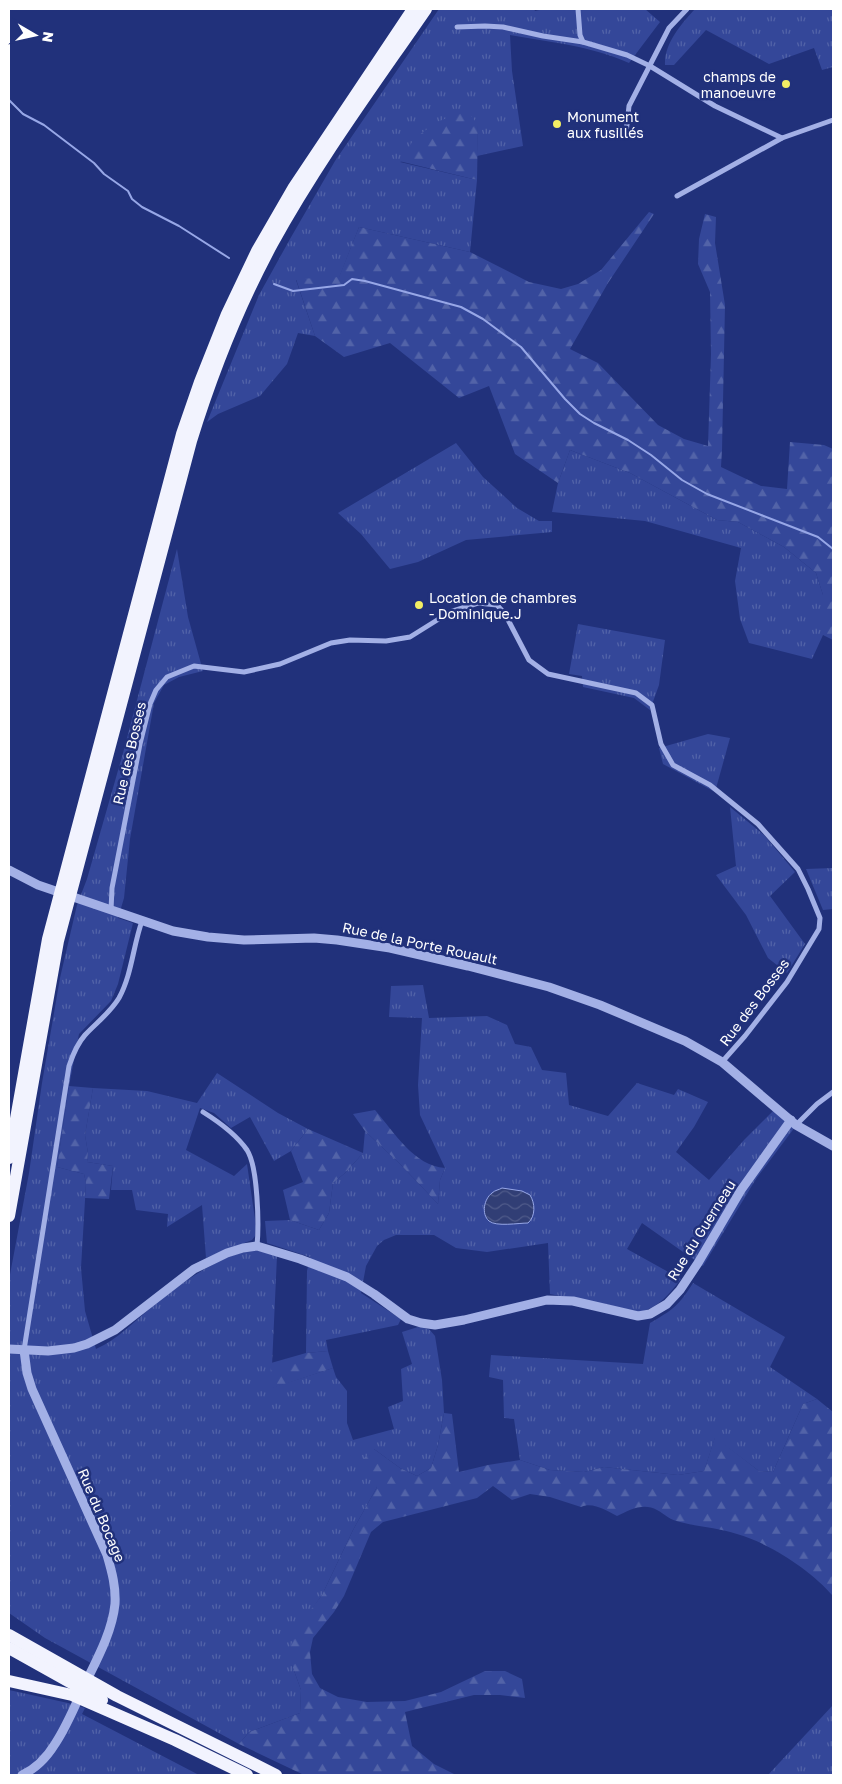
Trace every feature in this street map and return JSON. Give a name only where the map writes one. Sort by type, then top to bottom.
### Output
[{"type":"highway","points":[[9,1158],[42,968],[60,911],[182,434],[200,382],[227,314],[257,251],[294,187],[413,9]]},
{"type":"highway","points":[[69,876],[191,441],[219,359],[245,298],[288,218],[339,137],[426,9]]},
{"type":"highway","points":[[9,1216],[52,969],[60,911]]},
{"type":"highway","points":[[9,1629],[80,1669],[117,1696]]},
{"type":"highway","points":[[9,1635],[117,1696],[276,1775]]},
{"type":"highway","points":[[9,1648],[175,1740]]},
{"type":"highway","points":[[9,1681],[72,1695],[175,1740],[247,1775]]},
{"type":"street","points":[[578,9],[580,35],[583,42]]},
{"type":"street","points":[[626,133],[629,106],[669,28],[687,9]]},
{"type":"street","points":[[457,27],[503,27],[542,36],[583,42],[627,55],[650,66],[716,106],[782,138]]},
{"type":"street","points":[[676,196],[782,138],[833,120]]},
{"type":"street","name":"Rue des Bosses","points":[[111,910],[112,888],[140,744],[150,704],[156,690],[167,677],[194,666],[244,672],[280,664],[331,642],[410,637],[450,612],[478,603],[497,605],[505,614],[529,660],[548,674],[636,693],[652,705],[661,744],[673,766],[710,785],[758,824],[798,869],[808,888],[820,914],[819,929],[787,982],[722,1062]]},
{"type":"street","name":"Rue de la Porte Rouault","points":[[9,870],[38,886],[173,931],[208,937],[244,940],[307,938],[337,940],[390,948],[549,987],[685,1041],[722,1062],[794,1122],[833,1146]]},
{"type":"street","points":[[24,1350],[70,1066],[75,1049],[84,1036],[118,999],[126,981],[142,921]]},
{"type":"street","points":[[794,1122],[833,1092]]},
{"type":"street","points":[[9,1348],[48,1351],[74,1348],[101,1338],[194,1269],[227,1253],[257,1246],[259,1226],[256,1193],[252,1164],[247,1151],[221,1123],[203,1112]]},
{"type":"street","name":"Rue du Guerneau","points":[[257,1246],[300,1259],[347,1278],[374,1294],[408,1319],[421,1323],[435,1324],[464,1320],[548,1300],[573,1301],[638,1316],[650,1314],[667,1304],[680,1290],[741,1190],[794,1122]]},
{"type":"street","name":"Rue du Bocage","points":[[22,1775],[41,1761],[54,1746],[73,1710],[109,1628],[114,1605],[115,1583],[107,1556],[32,1389],[27,1374],[24,1350]]},
{"type":"green space","points":[[439,9],[534,9],[535,11],[544,9],[645,9],[660,22],[629,63],[600,52],[510,35],[512,71],[523,146],[477,156],[478,125],[400,162],[477,180],[470,252],[359,227],[339,278],[296,280],[315,336],[298,333],[287,364],[260,396],[218,414],[207,422],[259,295],[290,239],[335,161]]},
{"type":"green space","points":[[695,9],[833,9],[833,67],[822,70],[814,48],[769,64],[706,30],[674,65],[665,65],[665,57],[670,42]]},
{"type":"green space","points":[[467,110],[478,125],[477,180],[399,161],[415,138],[437,122]]},
{"type":"green space","points":[[649,212],[654,214],[608,283],[570,349],[598,363],[658,425],[684,439],[708,446],[711,354],[710,292],[698,264],[699,239],[705,214],[716,217],[715,243],[725,305],[721,467],[761,486],[787,489],[790,442],[824,445],[833,449],[833,640],[823,635],[823,595],[816,573],[784,547],[738,522],[717,520],[630,473],[570,450],[558,483],[515,454],[489,386],[459,398],[390,343],[344,357],[315,336],[296,279],[339,277],[359,227],[470,252],[529,282],[561,289],[578,284],[601,270]]},
{"type":"green space","points":[[456,443],[483,477],[517,508],[539,521],[552,521],[552,532],[466,540],[418,562],[390,569],[361,534],[338,513]]},
{"type":"green space","points":[[570,450],[630,473],[717,520],[738,522],[784,547],[816,573],[823,595],[824,617],[823,635],[812,659],[749,643],[740,619],[735,581],[741,548],[645,521],[552,512],[558,483]]},
{"type":"green space","points":[[177,549],[188,617],[203,671],[179,677],[164,685],[154,703],[130,839],[124,898],[118,918],[133,923],[118,984],[111,1001],[79,1034],[57,1167],[84,1174],[86,1183],[81,1268],[85,1311],[96,1349],[119,1335],[187,1280],[213,1264],[239,1253],[261,1251],[277,1256],[271,1388],[333,1368],[336,1377],[347,1391],[347,1423],[353,1440],[394,1429],[388,1407],[403,1401],[401,1369],[412,1364],[402,1332],[418,1327],[429,1329],[435,1336],[442,1380],[444,1413],[438,1445],[431,1468],[417,1476],[400,1468],[374,1449],[377,1487],[353,1530],[322,1595],[310,1612],[292,1665],[301,1690],[300,1713],[249,1732],[239,1744],[45,1638],[9,1613],[9,1280],[29,1173],[60,978],[77,905],[87,879],[123,753]]},
{"type":"green space","points":[[578,624],[665,640],[659,685],[650,710],[634,698],[583,687],[582,676],[569,674]]},
{"type":"green space","points":[[708,734],[730,738],[715,792],[663,764],[659,748]]},
{"type":"green space","points":[[730,807],[764,835],[795,872],[770,896],[805,944],[787,973],[768,958],[746,915],[716,875],[736,866]]},
{"type":"green space","points":[[833,868],[833,909],[823,910],[806,869]]},
{"type":"green space","points":[[423,985],[429,1018],[487,1016],[507,1025],[515,1044],[531,1047],[542,1070],[566,1073],[569,1105],[608,1116],[637,1083],[674,1095],[678,1089],[708,1102],[694,1127],[676,1152],[709,1180],[744,1140],[775,1109],[795,1127],[756,1179],[703,1266],[642,1223],[627,1249],[681,1279],[664,1299],[648,1309],[641,1312],[550,1294],[548,1243],[487,1252],[456,1248],[434,1235],[396,1235],[384,1240],[377,1246],[366,1266],[361,1293],[401,1319],[398,1325],[326,1340],[328,1351],[306,1353],[307,1271],[310,1257],[267,1243],[265,1221],[290,1220],[319,1230],[329,1213],[333,1183],[363,1153],[365,1131],[438,1204],[440,1180],[445,1168],[420,1115],[418,1085],[422,1018],[389,1017],[391,986]]},
{"type":"green space","points":[[217,1073],[278,1113],[308,1129],[291,1151],[274,1161],[250,1117],[231,1128],[214,1113],[200,1108],[186,1150],[234,1176],[247,1164],[256,1226],[255,1236],[252,1240],[206,1258],[202,1205],[167,1227],[168,1214],[136,1210],[132,1190],[111,1190],[113,1166],[87,1162],[88,1153],[85,1135],[93,1088],[147,1091],[197,1103]]},
{"type":"green space","points":[[69,1086],[93,1088],[85,1135],[88,1153],[87,1162],[113,1166],[109,1199],[85,1198],[86,1183],[84,1174],[57,1167]]},
{"type":"green space","points":[[375,1110],[414,1155],[434,1166],[445,1168],[440,1180],[438,1204],[365,1131],[353,1114]]},
{"type":"green space","points":[[308,1129],[363,1153],[333,1183],[329,1213],[319,1230],[290,1220],[283,1190],[303,1182],[291,1151]]},
{"type":"green space","points":[[693,1283],[785,1337],[770,1367],[817,1399],[803,1404],[773,1472],[759,1471],[715,1438],[704,1471],[678,1475],[604,1467],[584,1472],[550,1470],[520,1460],[514,1419],[504,1418],[503,1380],[489,1377],[491,1355],[643,1364],[650,1323],[675,1306],[684,1297]]},
{"type":"green space","points":[[328,1351],[333,1368],[270,1389],[271,1363],[306,1353]]},
{"type":"green space","points":[[817,1399],[833,1412],[833,1596],[824,1586],[789,1559],[762,1544],[737,1534],[677,1521],[657,1510],[647,1507],[626,1511],[617,1516],[595,1506],[585,1505],[581,1507],[550,1497],[530,1494],[512,1500],[493,1486],[477,1498],[383,1522],[371,1532],[344,1596],[313,1638],[310,1652],[312,1674],[320,1688],[338,1697],[367,1702],[405,1701],[441,1692],[485,1671],[505,1671],[522,1679],[525,1698],[500,1695],[474,1695],[405,1712],[412,1746],[434,1764],[456,1775],[304,1775],[239,1744],[249,1732],[300,1713],[301,1690],[292,1665],[290,1648],[297,1628],[322,1595],[353,1530],[377,1487],[362,1460],[374,1449],[400,1468],[417,1476],[431,1468],[438,1445],[444,1413],[452,1414],[459,1472],[520,1460],[550,1470],[584,1472],[604,1467],[678,1475],[704,1471],[715,1437],[759,1471],[773,1472],[803,1404]]},
{"type":"green space","points":[[9,1690],[85,1708],[82,1714],[199,1775],[9,1775]]},
{"type":"green space","points":[[833,1705],[833,1775],[768,1775]]},
{"type":"water","points":[[502,1188],[522,1191],[530,1195],[534,1209],[531,1220],[528,1223],[497,1224],[489,1221],[484,1211],[487,1199],[493,1192]]},
{"type":"waterway","points":[[9,100],[23,114],[44,125],[94,163],[104,174],[128,191],[132,199],[142,207],[179,226],[229,258]]},
{"type":"waterway","points":[[274,284],[293,291],[344,285],[352,279],[461,307],[483,319],[521,347],[580,414],[628,440],[651,455],[682,480],[707,494],[818,537],[833,549]]},
{"type":"place","name":"champs de manoeuvre","points":[[786,84]]},
{"type":"place","name":"Monument aux fusillés","points":[[557,124]]},
{"type":"place","name":"Location de chambres - Dominique.J","points":[[419,605]]}]
